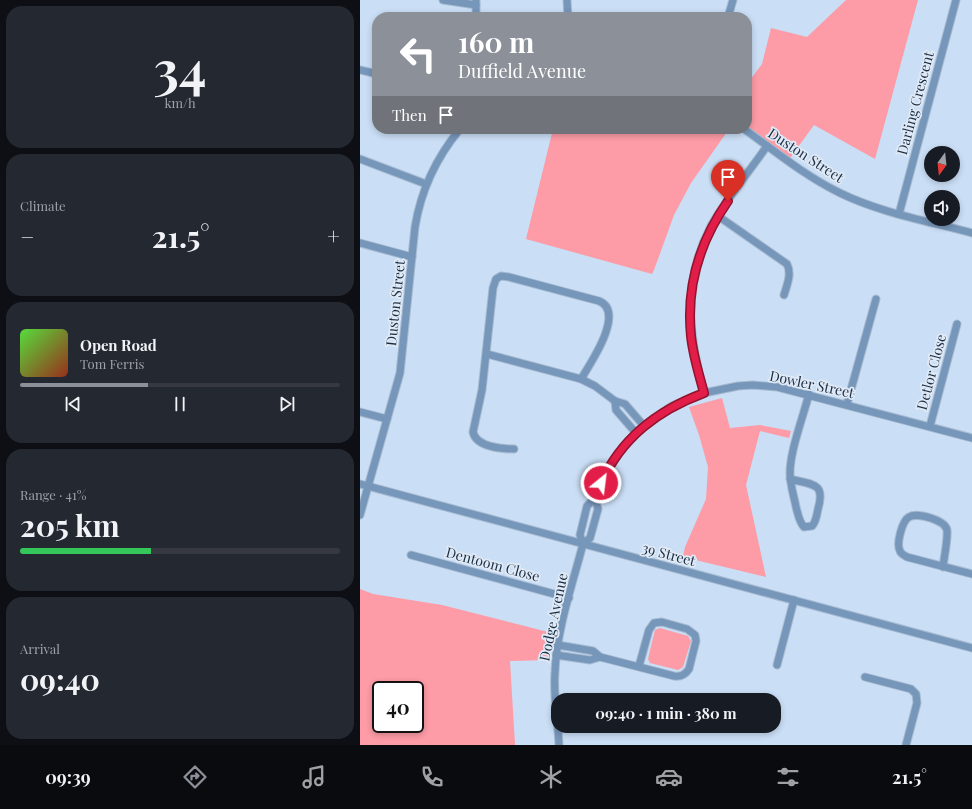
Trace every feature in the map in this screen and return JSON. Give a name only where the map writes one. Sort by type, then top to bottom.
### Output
[{"type":"street","points":[[443,0],[476,2]]},
{"type":"street","points":[[567,0],[568,12]]},
{"type":"street","points":[[729,12],[733,0]]},
{"type":"street","name":"Darling Crescent","points":[[899,214],[956,0]]},
{"type":"street","points":[[360,70],[372,73]]},
{"type":"street","name":"Duston Street","points":[[360,515],[397,384],[402,359],[417,215],[426,184],[439,158],[456,134]]},
{"type":"street","name":"Duston Street","points":[[751,134],[803,172],[831,188],[862,202],[899,214],[972,233]]},
{"type":"street","points":[[704,393],[692,344],[690,326],[692,284],[699,255],[709,231],[718,216],[767,146]]},
{"type":"street","points":[[360,159],[426,184]]},
{"type":"street","points":[[718,216],[787,264],[789,268],[789,276],[784,295]]},
{"type":"street","points":[[360,243],[412,257]]},
{"type":"street","points":[[514,449],[504,449],[477,441],[473,436],[472,429],[482,390],[487,354],[493,284],[499,277],[509,276],[595,299],[606,305],[609,313],[601,344],[581,379]]},
{"type":"street","points":[[847,404],[876,299]]},
{"type":"street","name":"Detlor Close","points":[[930,426],[957,324]]},
{"type":"street","points":[[487,354],[581,379],[595,386],[614,401],[625,404],[644,426]]},
{"type":"street","name":"Dowler Street","points":[[595,498],[598,509],[590,538],[583,544],[580,535],[587,506],[595,498],[608,468],[622,447],[644,426],[672,406],[704,393],[729,387],[753,385],[777,387],[809,394],[972,438]]},
{"type":"street","points":[[790,479],[816,486],[821,492],[821,500],[812,526],[804,527],[800,522],[790,479],[791,462],[809,394]]},
{"type":"street","points":[[614,401],[616,410],[636,433]]},
{"type":"street","points":[[360,412],[387,419]]},
{"type":"street","name":"39 Street","points":[[360,484],[972,648]]},
{"type":"street","points":[[943,567],[947,531],[945,525],[939,521],[916,515],[907,518],[903,524],[898,543],[899,550],[907,556],[943,567],[972,574]]},
{"type":"street","name":"Dodge Avenue","points":[[559,745],[554,697],[556,655],[583,544]]},
{"type":"street","name":"Dentoom Close","points":[[411,555],[569,598]]},
{"type":"street","points":[[777,665],[794,600]]},
{"type":"street","points":[[558,645],[593,651],[600,657],[678,676],[685,674],[689,669],[696,641],[695,635],[687,629],[662,622],[654,623],[649,630],[639,666]]},
{"type":"street","points":[[556,655],[590,660],[600,657]]},
{"type":"street","points":[[865,677],[911,689],[916,694],[917,702],[906,745]]},
{"type":"shaded area","points":[[846,0],[918,0],[875,159],[814,125],[788,161],[752,133],[752,77],[762,64],[771,28],[807,37]]},
{"type":"shaded area","points":[[552,134],[725,134],[691,183],[674,215],[652,274],[526,239]]},
{"type":"shaded area","points":[[722,398],[730,428],[760,425],[791,431],[789,438],[760,431],[746,485],[766,577],[683,557],[685,547],[706,499],[708,467],[689,407]]},
{"type":"shaded area","points":[[360,589],[373,594],[442,605],[552,633],[548,660],[510,661],[515,745],[360,745]]},
{"type":"shaded area","points":[[660,628],[688,636],[691,641],[683,667],[678,670],[650,663],[648,659],[655,630]]},
{"type":"route","points":[[601,483],[608,468],[622,447],[644,426],[672,406],[704,393],[697,368],[691,336],[690,303],[692,284],[697,262],[703,246],[712,226],[728,201]]}]
